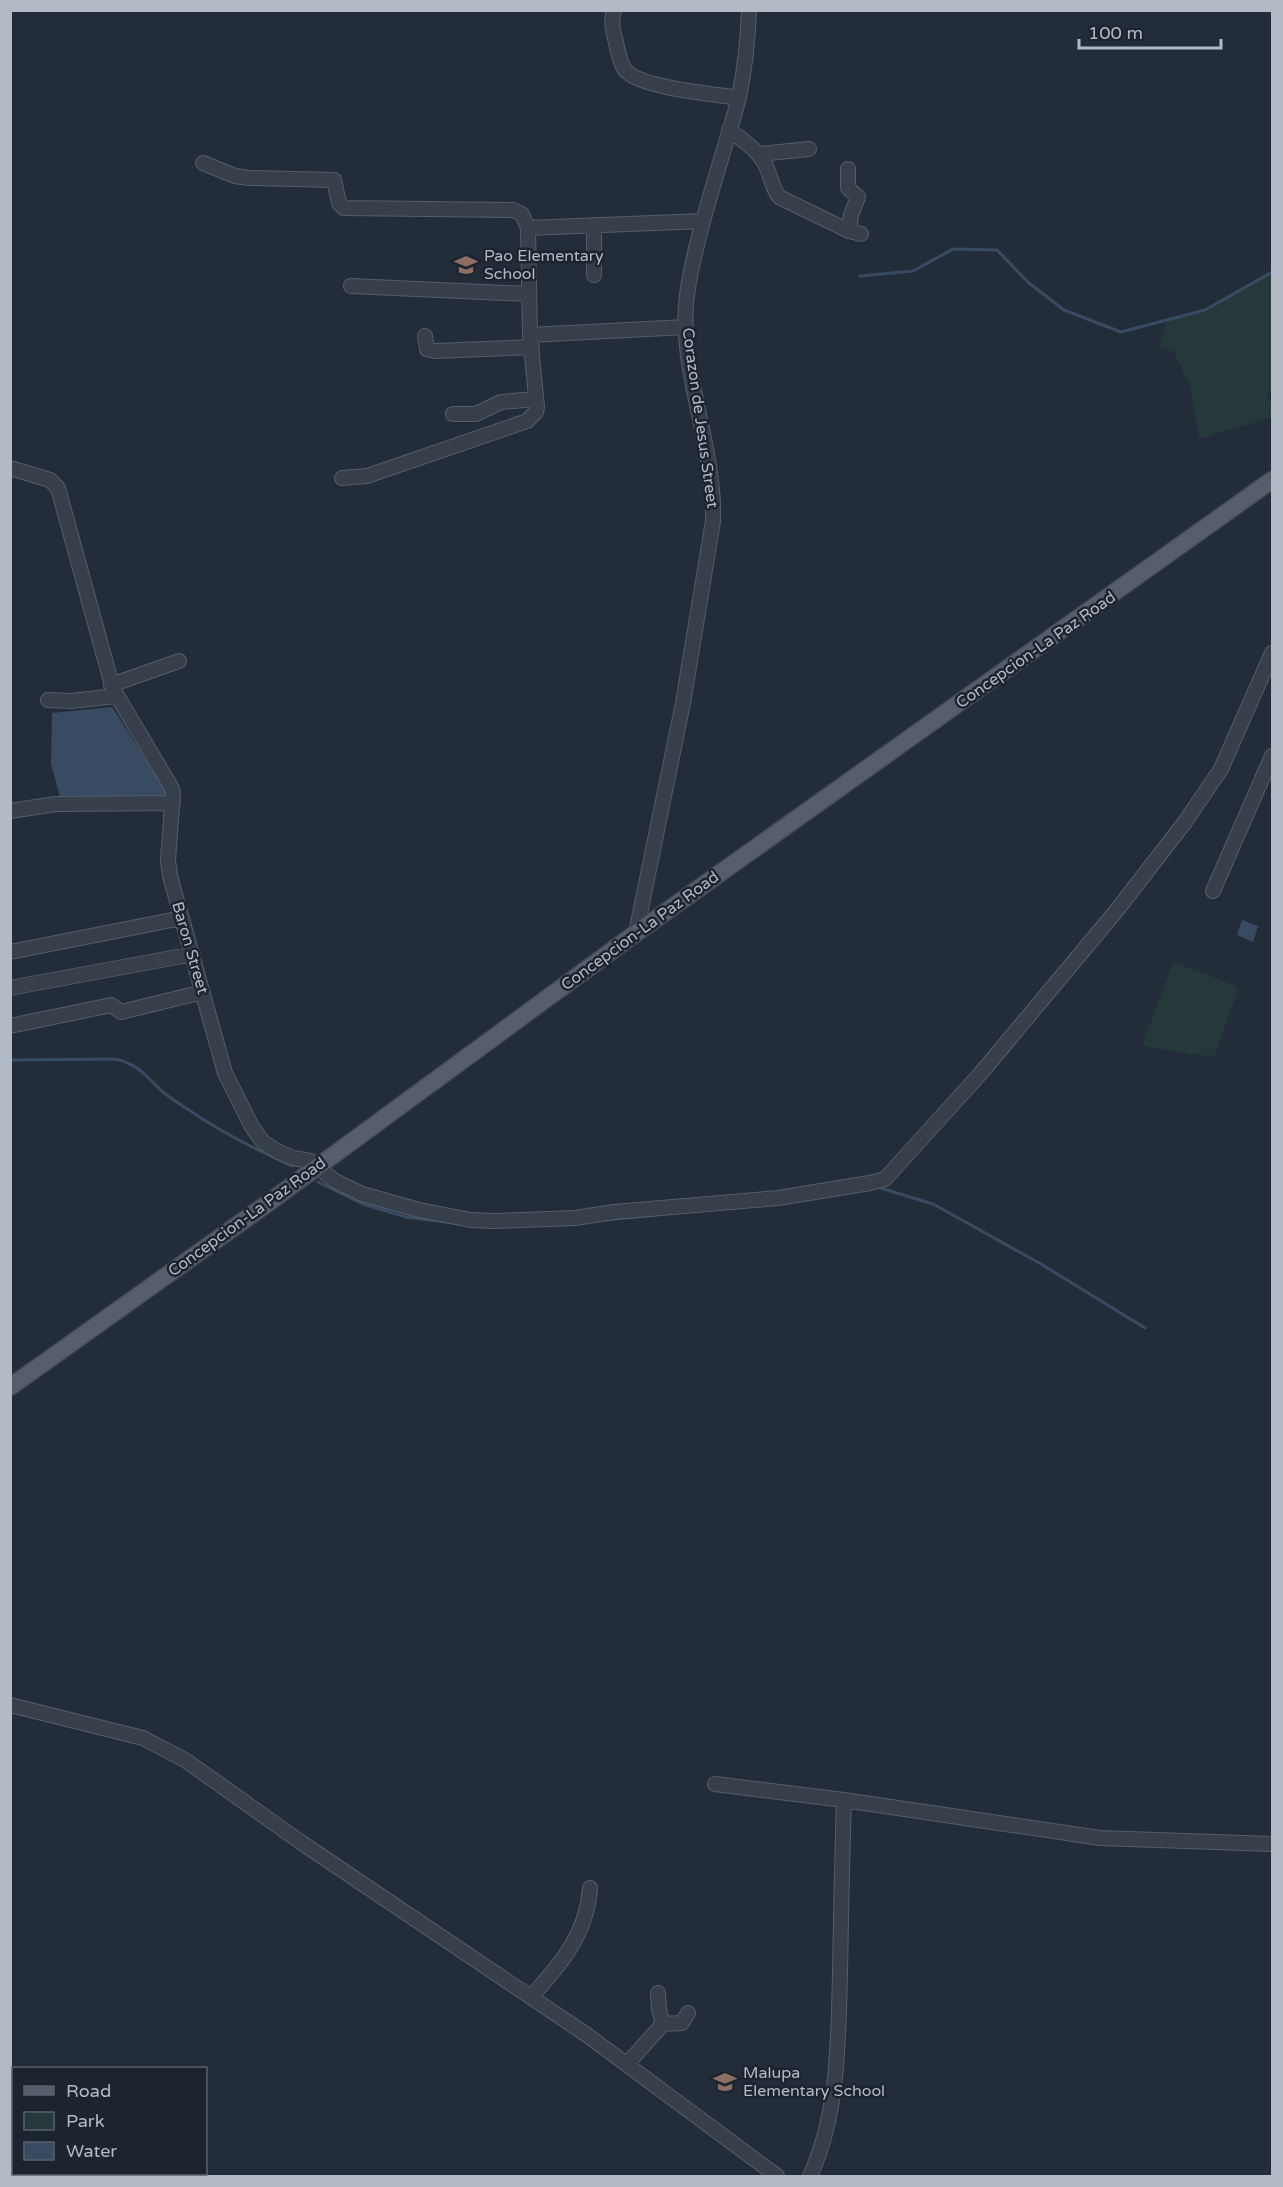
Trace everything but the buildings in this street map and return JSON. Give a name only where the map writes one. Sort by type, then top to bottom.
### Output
[{"type":"main road","name":"Concepcion-La Paz Road","points":[[10,1387],[320,1165],[636,933],[1272,480]]},
{"type":"street","points":[[614,10],[613,32],[623,67],[629,74],[652,83],[739,98]]},
{"type":"street","name":"Corazon de Jesus Street","points":[[636,933],[683,703],[713,521],[714,502],[709,465],[686,327],[687,296],[703,221],[739,98],[748,41],[749,10]]},
{"type":"street","points":[[729,130],[759,154],[767,168],[772,188],[779,197],[855,232],[851,215],[858,197],[848,188],[848,169]]},
{"type":"street","points":[[759,154],[808,149]]},
{"type":"street","points":[[202,163],[235,176],[249,178],[334,180],[339,203],[344,208],[513,210],[522,214],[528,228],[531,341],[536,412],[527,421],[367,476],[342,478]]},
{"type":"street","points":[[528,228],[703,221]]},
{"type":"street","points":[[594,225],[594,275]]},
{"type":"street","points":[[351,286],[529,294]]},
{"type":"street","points":[[425,336],[427,349],[430,351],[686,327]]},
{"type":"street","points":[[453,414],[476,414],[501,402],[536,399]]},
{"type":"street","name":"Baron Street","points":[[10,468],[50,480],[58,488],[114,690],[167,778],[173,792],[169,868],[225,1073],[252,1127],[263,1142],[293,1158],[320,1165]]},
{"type":"street","points":[[320,1165],[335,1181],[362,1194],[419,1210],[471,1220],[494,1221],[575,1218],[614,1212],[778,1198],[885,1179],[981,1073],[1117,910],[1185,822],[1221,769],[1272,653]]},
{"type":"street","points":[[48,700],[71,701],[114,690],[179,661]]},
{"type":"street","points":[[1213,891],[1272,756]]},
{"type":"street","points":[[10,811],[56,804],[172,803]]},
{"type":"street","points":[[10,952],[182,918]]},
{"type":"street","points":[[10,988],[193,954]]},
{"type":"street","points":[[10,1026],[111,1005],[121,1012],[203,992]]},
{"type":"street","points":[[10,1705],[123,1732],[160,1746],[201,1770],[302,1843],[361,1880],[627,2064],[653,2086],[777,2176]]},
{"type":"street","points":[[715,1784],[844,1800],[1100,1838],[1272,1844]]},
{"type":"street","points":[[810,2176],[817,2160],[832,2102],[838,2048],[844,1800]]},
{"type":"street","points":[[531,1997],[553,1972],[581,1931],[590,1888]]},
{"type":"street","points":[[658,1993],[663,2024]]},
{"type":"street","points":[[627,2064],[663,2024],[682,2023],[688,2013]]},
{"type":"green space","points":[[1272,273],[1272,391],[1266,395],[1272,404],[1272,417],[1199,439],[1190,386],[1174,352],[1157,347],[1160,345],[1168,320],[1205,310]]},
{"type":"green space","points":[[1173,962],[1236,986],[1237,993],[1214,1057],[1142,1046]]},
{"type":"water","points":[[112,707],[169,796],[61,801],[51,764],[52,713]]},
{"type":"water","points":[[1242,920],[1258,926],[1253,942],[1237,935]]},
{"type":"waterway","points":[[860,276],[913,271],[953,249],[997,250],[1029,283],[1064,310],[1121,332],[1205,310],[1272,272]]},
{"type":"waterway","points":[[10,1060],[115,1059],[123,1061],[142,1072],[167,1095],[209,1123],[292,1166]]},
{"type":"waterway","points":[[318,1182],[363,1204],[406,1217],[460,1224]]},
{"type":"waterway","points":[[877,1187],[933,1204],[1041,1264],[1145,1328]]},
{"type":"waterway","points":[[607,1220],[663,1214]]},
{"type":"place","name":"Pao Elementary School","points":[[466,265]]},
{"type":"place","name":"Malupa Elementary School","points":[[725,2082]]}]
